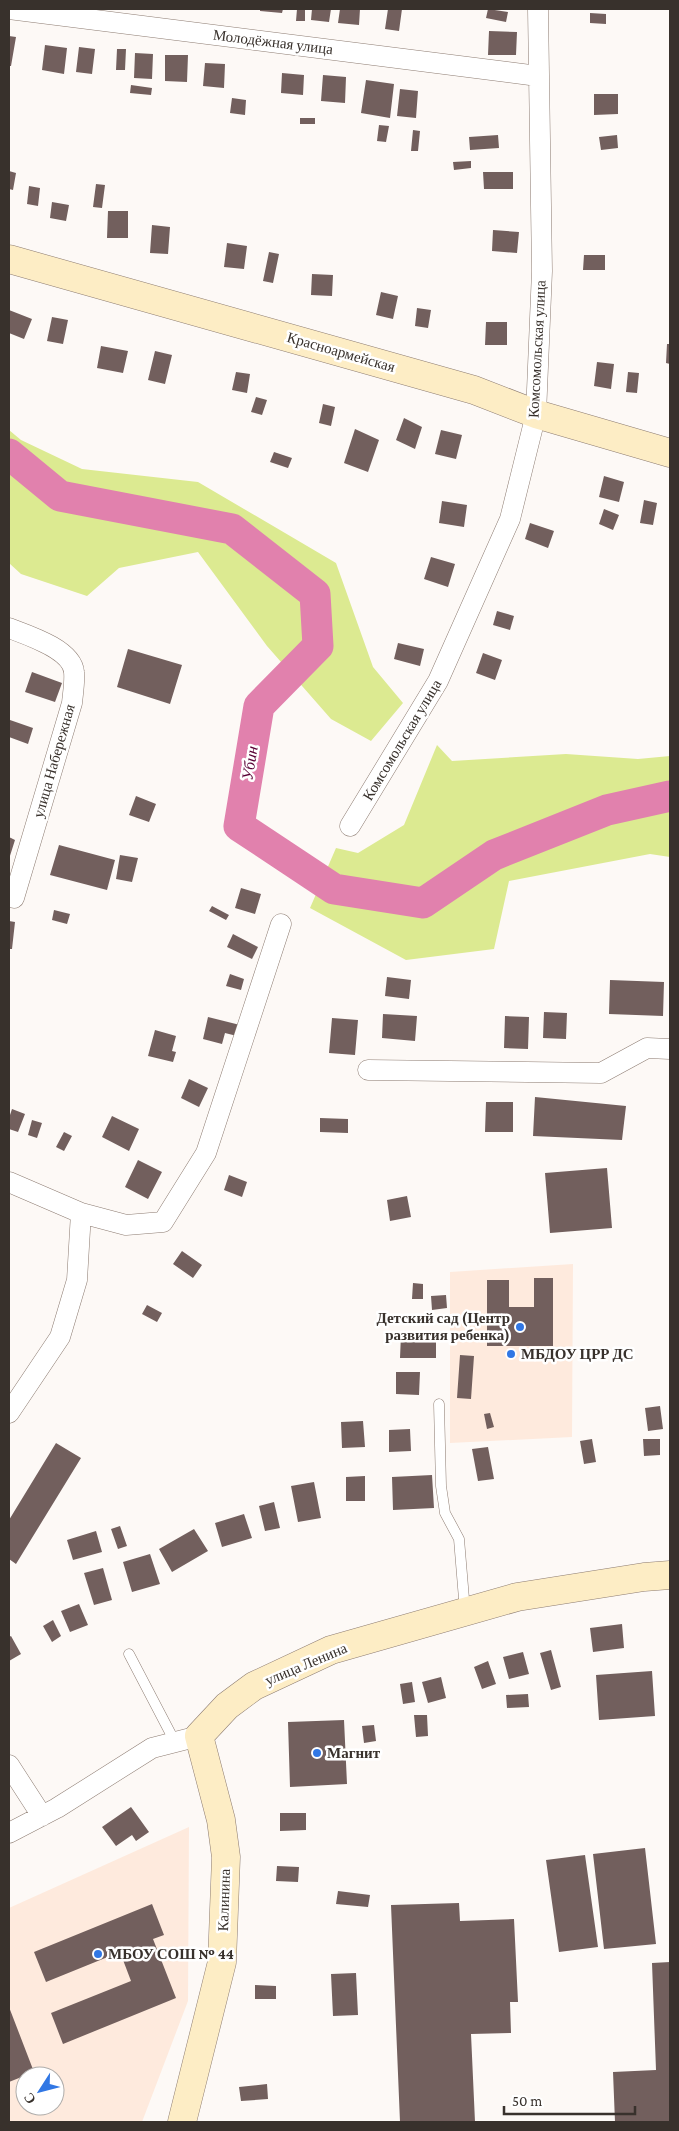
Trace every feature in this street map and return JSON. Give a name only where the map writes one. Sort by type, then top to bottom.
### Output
[{"type":"street","name":"Молодёжная улица","points":[[9,9],[538,76]]},
{"type":"street","name":"Комсомольская улица","points":[[350,826],[438,681],[510,519],[536,414],[542,271],[538,9]]},
{"type":"street","name":"Красноармейская","points":[[9,259],[474,390],[536,414],[670,453]]},
{"type":"street","name":"улица Набережная","points":[[9,628],[37,639],[64,654],[74,670],[72,703],[14,898]]},
{"type":"street","points":[[9,1182],[81,1213],[126,1225],[163,1222],[206,1153],[281,924]]},
{"type":"street","points":[[368,1070],[601,1072],[647,1048],[670,1049]]},
{"type":"street","points":[[9,1413],[60,1337],[78,1280],[81,1213]]},
{"type":"street","name":"улица Ленина","points":[[187,1739],[254,1686],[331,1650],[518,1597],[644,1577],[670,1575]]},
{"type":"street","points":[[9,1833],[42,1816],[152,1748],[187,1739]]},
{"type":"street","name":"Калинина","points":[[182,2122],[222,1962],[226,1857],[221,1820],[187,1739]]},
{"type":"street","points":[[9,1765],[42,1816]]},
{"type":"lane","points":[[439,1404],[441,1486],[445,1513],[459,1539],[465,1612]]},
{"type":"lane","points":[[129,1654],[187,1739]]},
{"type":"shaded area","name":"МБДОУ ЦРР ДС","points":[[573,1264],[572,1437],[450,1443],[450,1272]]},
{"type":"shaded area","name":"МБОУ СОШ № 44","points":[[189,1827],[188,2001],[142,2122],[9,2122],[9,1908]]},
{"type":"green space","points":[[9,430],[21,440],[82,469],[198,482],[336,563],[373,667],[403,703],[371,741],[331,719],[267,646],[198,552],[119,568],[87,596],[21,574],[9,563]]},
{"type":"green space","points":[[437,745],[452,761],[566,754],[638,759],[670,756],[670,857],[650,854],[509,881],[494,949],[406,960],[310,908],[336,848],[358,853],[404,825]]},
{"type":"building","points":[[260,9],[283,9],[282,13],[260,11]]},
{"type":"building","points":[[297,9],[305,9],[305,21],[296,21]]},
{"type":"building","points":[[312,9],[331,9],[329,22],[311,20]]},
{"type":"building","points":[[340,9],[360,9],[359,25],[338,23]]},
{"type":"building","points":[[388,9],[402,9],[399,31],[385,29]]},
{"type":"building","points":[[488,9],[508,12],[506,22],[486,18]]},
{"type":"building","points":[[590,13],[606,14],[606,24],[590,23]]},
{"type":"building","points":[[489,31],[517,32],[516,55],[488,55]]},
{"type":"building","points":[[9,36],[16,37],[11,66],[9,66]]},
{"type":"building","points":[[45,45],[67,48],[64,74],[42,70]]},
{"type":"building","points":[[79,47],[95,49],[92,74],[76,72]]},
{"type":"building","points":[[117,49],[126,49],[125,70],[116,70]]},
{"type":"building","points":[[135,53],[153,54],[152,79],[134,78]]},
{"type":"building","points":[[165,55],[188,55],[187,82],[165,81]]},
{"type":"building","points":[[205,63],[225,64],[224,88],[203,86]]},
{"type":"building","points":[[282,73],[304,75],[303,95],[281,93]]},
{"type":"building","points":[[323,75],[346,77],[345,103],[321,101]]},
{"type":"building","points":[[366,80],[394,84],[390,118],[361,113]]},
{"type":"building","points":[[131,85],[152,88],[151,95],[130,93]]},
{"type":"building","points":[[400,89],[418,91],[416,118],[397,116]]},
{"type":"building","points":[[594,94],[618,94],[618,114],[594,115]]},
{"type":"building","points":[[232,98],[246,100],[245,115],[230,113]]},
{"type":"building","points":[[300,118],[315,118],[315,124],[300,124]]},
{"type":"building","points":[[379,125],[389,126],[386,142],[377,141]]},
{"type":"building","points":[[413,130],[420,131],[418,151],[411,151]]},
{"type":"building","points":[[498,135],[499,148],[470,150],[469,137]]},
{"type":"building","points":[[617,135],[618,148],[601,150],[599,137]]},
{"type":"building","points":[[471,161],[471,168],[454,170],[453,162]]},
{"type":"building","points":[[9,171],[16,173],[13,190],[9,189]]},
{"type":"building","points":[[483,172],[513,172],[513,189],[484,189]]},
{"type":"building","points":[[96,184],[105,185],[102,208],[93,207]]},
{"type":"building","points":[[29,186],[40,188],[38,206],[27,204]]},
{"type":"building","points":[[52,202],[69,205],[66,221],[50,218]]},
{"type":"building","points":[[108,211],[128,211],[128,238],[107,238]]},
{"type":"building","points":[[152,225],[170,227],[168,254],[150,253]]},
{"type":"building","points":[[493,230],[519,232],[517,253],[492,251]]},
{"type":"building","points":[[227,243],[247,246],[244,269],[224,267]]},
{"type":"building","points":[[269,252],[279,254],[273,283],[263,281]]},
{"type":"building","points":[[584,255],[605,255],[605,270],[583,270]]},
{"type":"building","points":[[312,274],[333,275],[332,296],[311,295]]},
{"type":"building","points":[[381,292],[398,296],[393,319],[376,315]]},
{"type":"building","points":[[417,308],[431,310],[428,328],[415,326]]},
{"type":"building","points":[[9,310],[32,319],[24,339],[9,333]]},
{"type":"building","points":[[52,317],[68,320],[63,344],[47,341]]},
{"type":"building","points":[[486,322],[507,322],[507,345],[485,345]]},
{"type":"building","points":[[667,344],[670,344],[670,364],[666,363]]},
{"type":"building","points":[[101,346],[128,351],[123,373],[97,368]]},
{"type":"building","points":[[155,351],[172,355],[165,384],[148,380]]},
{"type":"building","points":[[597,362],[614,364],[611,389],[594,386]]},
{"type":"building","points":[[236,372],[250,374],[247,393],[232,390]]},
{"type":"building","points":[[628,372],[639,373],[637,393],[626,392]]},
{"type":"building","points":[[256,397],[267,400],[262,415],[251,412]]},
{"type":"building","points":[[323,404],[335,407],[331,426],[319,423]]},
{"type":"building","points":[[404,418],[422,427],[415,449],[396,440]]},
{"type":"building","points":[[355,429],[379,440],[368,472],[344,463]]},
{"type":"building","points":[[441,430],[462,435],[456,459],[435,454]]},
{"type":"building","points":[[274,452],[292,458],[288,468],[270,462]]},
{"type":"building","points":[[604,476],[624,482],[619,502],[599,497]]},
{"type":"building","points":[[644,500],[657,503],[653,525],[640,523]]},
{"type":"building","points":[[442,501],[467,505],[464,527],[439,523]]},
{"type":"building","points":[[604,509],[619,515],[613,530],[599,524]]},
{"type":"building","points":[[530,523],[554,531],[548,548],[525,539]]},
{"type":"building","points":[[431,557],[455,564],[448,587],[424,579]]},
{"type":"building","points":[[497,611],[514,616],[510,630],[493,625]]},
{"type":"building","points":[[398,643],[424,649],[420,666],[394,659]]},
{"type":"building","points":[[128,649],[182,665],[170,704],[117,687]]},
{"type":"building","points":[[483,653],[502,660],[495,680],[476,673]]},
{"type":"building","points":[[32,672],[62,683],[55,702],[25,692]]},
{"type":"building","points":[[10,720],[33,728],[28,744],[9,737]]},
{"type":"building","points":[[136,796],[156,804],[149,822],[129,815]]},
{"type":"building","points":[[9,837],[15,840],[9,859]]},
{"type":"building","points":[[59,845],[115,860],[107,890],[50,875]]},
{"type":"building","points":[[120,855],[138,858],[132,882],[116,879]]},
{"type":"building","points":[[241,888],[261,894],[255,914],[235,908]]},
{"type":"building","points":[[212,906],[229,915],[226,920],[209,911]]},
{"type":"building","points":[[54,910],[70,914],[67,924],[52,920]]},
{"type":"building","points":[[9,921],[15,922],[12,949],[9,949]]},
{"type":"building","points":[[233,934],[258,947],[252,959],[227,947]]},
{"type":"building","points":[[230,974],[244,979],[241,990],[226,986]]},
{"type":"building","points":[[387,977],[411,980],[409,999],[385,996]]},
{"type":"building","points":[[610,980],[664,982],[663,1016],[609,1014]]},
{"type":"building","points":[[544,1012],[567,1013],[566,1039],[543,1038]]},
{"type":"building","points":[[383,1014],[417,1016],[415,1041],[382,1038]]},
{"type":"building","points":[[505,1016],[529,1017],[528,1049],[504,1048]]},
{"type":"building","points":[[208,1017],[240,1025],[237,1036],[225,1033],[222,1044],[203,1039]]},
{"type":"building","points":[[332,1018],[358,1020],[355,1055],[329,1053]]},
{"type":"building","points":[[155,1030],[176,1036],[172,1051],[176,1052],[173,1062],[148,1056]]},
{"type":"building","points":[[189,1079],[208,1088],[199,1107],[181,1098]]},
{"type":"building","points":[[535,1097],[626,1106],[622,1140],[533,1136]]},
{"type":"building","points":[[486,1102],[513,1102],[513,1132],[485,1132]]},
{"type":"building","points":[[12,1109],[25,1114],[18,1132],[9,1129],[9,1118]]},
{"type":"building","points":[[112,1116],[139,1129],[129,1151],[102,1137]]},
{"type":"building","points":[[320,1118],[348,1119],[348,1133],[320,1132]]},
{"type":"building","points":[[32,1120],[42,1123],[37,1138],[28,1135]]},
{"type":"building","points":[[64,1132],[72,1136],[64,1151],[56,1147]]},
{"type":"building","points":[[138,1160],[162,1172],[148,1199],[125,1187]]},
{"type":"building","points":[[607,1168],[612,1228],[550,1233],[545,1173]]},
{"type":"building","points":[[229,1175],[247,1182],[242,1197],[224,1190]]},
{"type":"building","points":[[407,1196],[411,1217],[390,1221],[387,1200]]},
{"type":"building","points":[[182,1251],[202,1265],[193,1278],[173,1264]]},
{"type":"building","name":"Детский сад (Центр развития ребенка)","points":[[534,1278],[553,1278],[553,1346],[487,1346],[487,1280],[509,1280],[509,1307],[534,1307]]},
{"type":"building","points":[[413,1283],[423,1284],[423,1299],[412,1299]]},
{"type":"building","points":[[446,1295],[447,1308],[432,1310],[431,1296]]},
{"type":"building","points":[[147,1305],[162,1313],[157,1322],[142,1314]]},
{"type":"building","points":[[401,1334],[436,1335],[436,1358],[400,1358]]},
{"type":"building","points":[[460,1355],[474,1356],[471,1399],[457,1398]]},
{"type":"building","points":[[396,1372],[420,1372],[419,1395],[396,1394]]},
{"type":"building","points":[[660,1406],[663,1429],[648,1431],[645,1408]]},
{"type":"building","points":[[490,1413],[494,1427],[487,1429],[484,1414]]},
{"type":"building","points":[[363,1421],[365,1447],[342,1448],[341,1422]]},
{"type":"building","points":[[410,1429],[411,1451],[389,1452],[389,1430]]},
{"type":"building","points":[[592,1439],[596,1462],[584,1464],[580,1441]]},
{"type":"building","points":[[643,1439],[660,1439],[660,1455],[644,1456]]},
{"type":"building","points":[[56,1443],[81,1458],[16,1564],[9,1559],[9,1520]]},
{"type":"building","points":[[488,1447],[494,1479],[478,1481],[472,1449]]},
{"type":"building","points":[[432,1475],[434,1508],[393,1510],[392,1477]]},
{"type":"building","points":[[365,1476],[365,1501],[346,1501],[346,1477]]},
{"type":"building","points":[[314,1482],[321,1518],[298,1522],[291,1486]]},
{"type":"building","points":[[274,1502],[280,1528],[265,1531],[259,1506]]},
{"type":"building","points":[[244,1514],[252,1538],[222,1547],[215,1523]]},
{"type":"building","points":[[120,1526],[127,1546],[118,1549],[111,1529]]},
{"type":"building","points":[[194,1529],[208,1551],[172,1572],[159,1549]]},
{"type":"building","points":[[96,1531],[102,1552],[73,1560],[67,1540]]},
{"type":"building","points":[[150,1554],[160,1584],[132,1592],[123,1562]]},
{"type":"building","points":[[103,1568],[112,1600],[94,1605],[84,1573]]},
{"type":"building","points":[[79,1604],[88,1625],[70,1632],[61,1611]]},
{"type":"building","points":[[53,1620],[61,1636],[52,1642],[43,1626]]},
{"type":"building","points":[[622,1624],[624,1648],[593,1652],[590,1628]]},
{"type":"building","points":[[11,1636],[21,1654],[9,1661],[9,1637]]},
{"type":"building","points":[[551,1650],[561,1687],[551,1690],[540,1653]]},
{"type":"building","points":[[523,1652],[529,1674],[509,1679],[503,1657]]},
{"type":"building","points":[[488,1661],[496,1684],[482,1689],[474,1667]]},
{"type":"building","points":[[652,1671],[655,1716],[599,1720],[596,1675]]},
{"type":"building","points":[[441,1677],[446,1698],[428,1703],[422,1682]]},
{"type":"building","points":[[412,1682],[415,1702],[403,1704],[400,1684]]},
{"type":"building","points":[[528,1694],[529,1707],[507,1708],[506,1695]]},
{"type":"building","points":[[414,1715],[427,1715],[428,1736],[416,1737]]},
{"type":"building","name":"Магнит","points":[[344,1720],[347,1784],[290,1787],[288,1722]]},
{"type":"building","points":[[374,1725],[376,1741],[364,1743],[362,1726]]},
{"type":"building","points":[[131,1807],[149,1832],[136,1841],[132,1835],[116,1846],[102,1827]]},
{"type":"building","points":[[280,1813],[306,1813],[306,1830],[280,1831]]},
{"type":"building","points":[[645,1848],[656,1944],[604,1949],[593,1854]]},
{"type":"building","points":[[585,1855],[598,1947],[559,1952],[546,1860]]},
{"type":"building","points":[[277,1866],[299,1867],[298,1882],[276,1881]]},
{"type":"building","points":[[338,1891],[370,1895],[368,1907],[336,1904]]},
{"type":"building","points":[[459,1903],[460,1921],[514,1919],[518,2002],[510,2002],[511,2033],[471,2034],[475,2122],[400,2122],[391,1905]]},
{"type":"building","points":[[152,1904],[164,1935],[153,1939],[176,1998],[63,2044],[51,2013],[131,1981],[120,1952],[46,1982],[34,1952]]},
{"type":"building","points":[[670,1962],[670,2122],[615,2122],[613,2072],[656,2070],[652,1963]]},
{"type":"building","points":[[356,1973],[358,2015],[333,2016],[331,1974]]},
{"type":"building","points":[[255,1985],[276,1986],[276,1999],[255,1999]]},
{"type":"building","points":[[9,2007],[32,2066],[15,2066],[15,2080],[9,2082]]},
{"type":"building","points":[[267,2084],[268,2099],[241,2101],[239,2087]]},
{"type":"waterway","name":"Убин","points":[[9,454],[60,496],[232,529],[315,594],[318,646],[259,706],[239,826],[334,889],[423,903],[494,855],[607,810],[670,796]]},
{"type":"place","name":"Детский сад (Центр развития ребенка)","points":[[520,1327]]},
{"type":"place","name":"МБДОУ ЦРР ДС","points":[[511,1354]]},
{"type":"place","name":"Магнит","points":[[317,1753]]},
{"type":"place","name":"МБОУ СОШ № 44","points":[[98,1954]]}]
